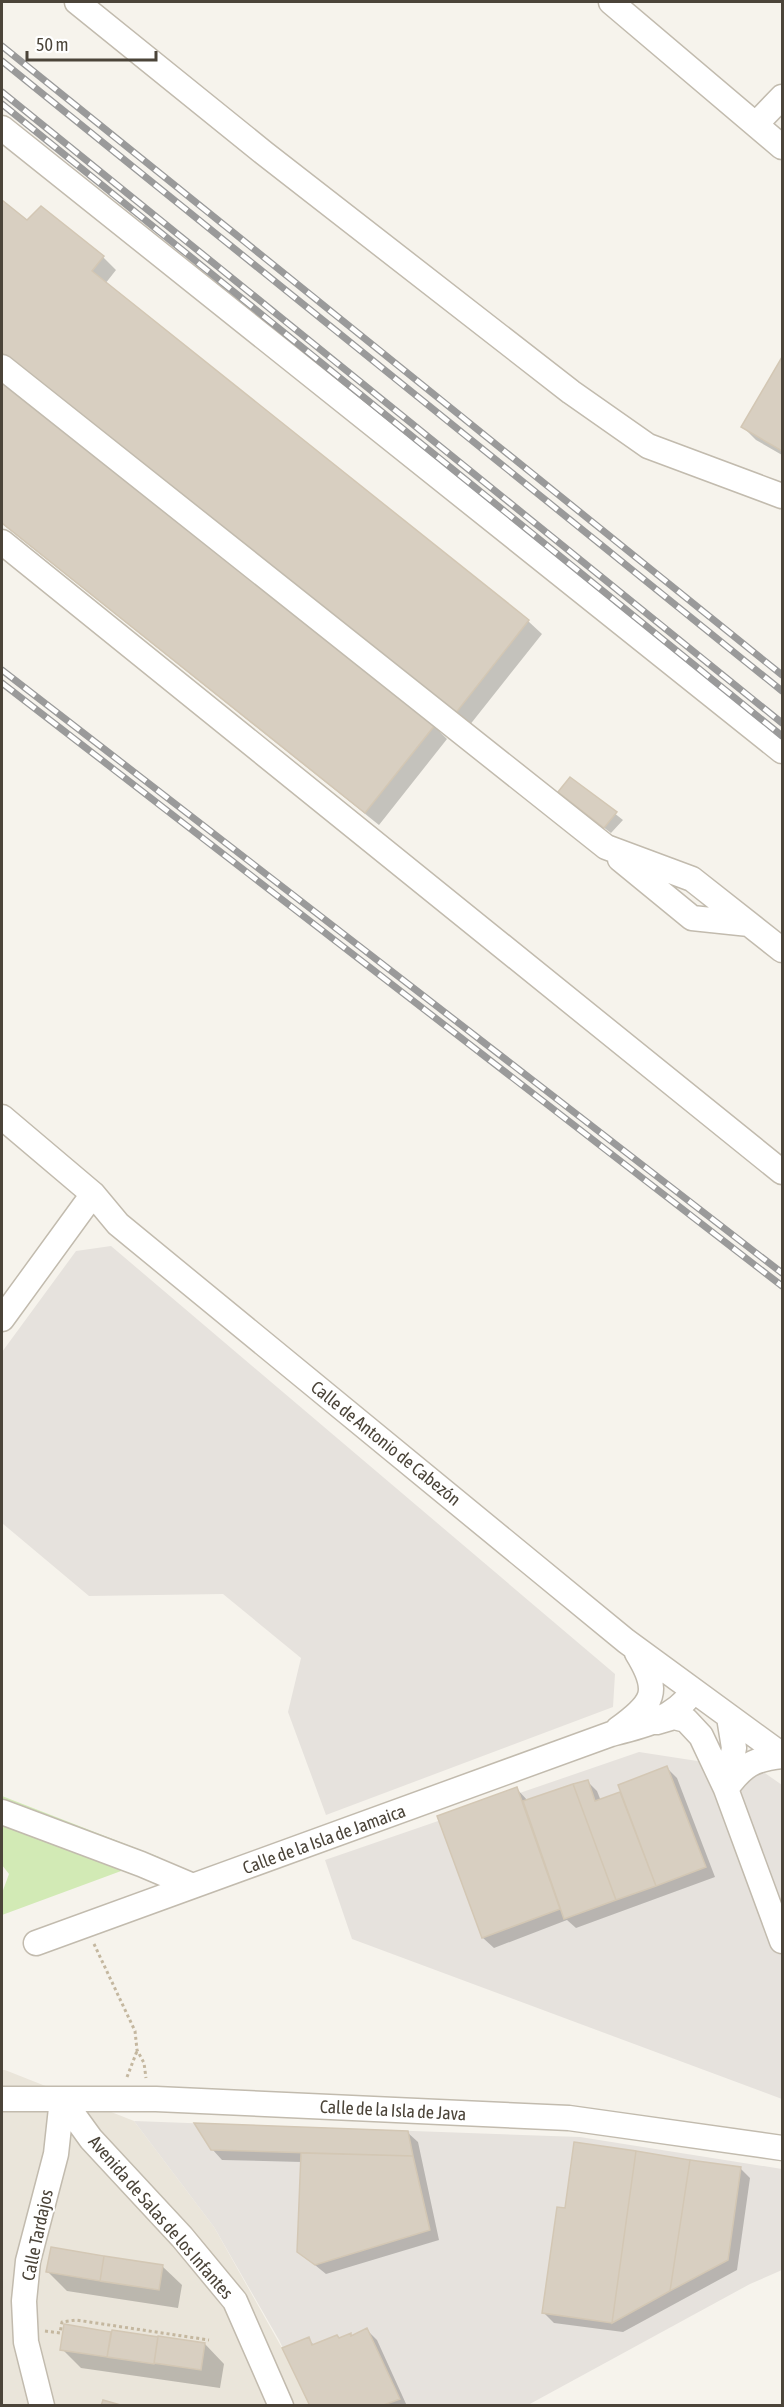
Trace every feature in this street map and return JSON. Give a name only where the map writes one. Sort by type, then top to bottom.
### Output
[{"type":"street","points":[[77,2],[273,160],[571,392],[648,446],[783,496]]},
{"type":"street","points":[[611,2],[783,147]]},
{"type":"street","points":[[756,124],[783,97]]},
{"type":"street","points":[[2,128],[783,752]]},
{"type":"street","points":[[2,367],[606,848],[692,879],[783,950]]},
{"type":"street","points":[[2,542],[783,1172]]},
{"type":"street","name":"Calle de Antonio de Cabezón","points":[[2,1117],[93,1194],[118,1224],[632,1646],[783,1756]]},
{"type":"street","points":[[2,1319],[93,1194]]},
{"type":"street","name":"Calle de la Isla de Jamaica","points":[[611,1734],[635,1716],[646,1704],[651,1693],[648,1670],[632,1646]]},
{"type":"street","name":"Calle de la Isla de Jamaica","points":[[36,1943],[611,1734],[655,1723],[685,1703],[693,1691]]},
{"type":"street","points":[[726,1789],[734,1748],[729,1717]]},
{"type":"street","points":[[655,1723],[674,1718],[686,1720],[701,1736],[726,1789],[783,1941]]},
{"type":"street","points":[[726,1789],[736,1775],[749,1764],[762,1758],[783,1756]]},
{"type":"street","points":[[2,1812],[193,1886]]},
{"type":"street","name":"Calle de la Isla de Java","points":[[2,2099],[156,2099],[570,2118],[783,2148]]},
{"type":"street","name":"Calle Tardajos","points":[[42,2406],[26,2342],[24,2301],[28,2261],[56,2154],[62,2099]]},
{"type":"street","name":"Avenida de Salas de los Infantes","points":[[62,2099],[91,2139],[182,2237],[235,2301],[282,2406]]},
{"type":"path","points":[[92,1939],[135,2031],[137,2050],[144,2063],[146,2078]]},
{"type":"path","points":[[127,2077],[137,2050]]},
{"type":"path","points":[[41,2330],[60,2333],[62,2322],[76,2320],[209,2340]]},
{"type":"shaded area","points":[[111,1246],[615,1674],[613,1707],[326,1815],[288,1712],[301,1658],[223,1594],[89,1596],[2,1523],[2,1352],[76,1251]]},
{"type":"shaded area","points":[[639,1752],[762,1771],[782,1785],[782,2099],[352,1939],[325,1860]]},
{"type":"shaded area","points":[[2,2070],[134,2121],[214,2227],[282,2348],[310,2405],[2,2406]]},
{"type":"shaded area","points":[[134,2121],[580,2137],[782,2169],[782,2270],[750,2284],[528,2405],[310,2405],[279,2340],[214,2227]]},
{"type":"green space","points":[[2,1796],[159,1857],[2,1915],[2,1893],[9,1874],[2,1865]]},
{"type":"building","points":[[2,200],[27,220],[41,206],[104,256],[92,271],[529,620],[455,714],[2,353]]},
{"type":"building","points":[[782,357],[782,451],[741,427]]},
{"type":"building","points":[[2,380],[435,725],[365,813],[2,523]]},
{"type":"building","points":[[570,777],[617,812],[604,828],[558,792]]},
{"type":"building","points":[[667,1766],[706,1867],[656,1886],[618,1785]]},
{"type":"building","points":[[588,1780],[595,1801],[620,1792],[656,1886],[616,1900],[573,1784]]},
{"type":"building","points":[[573,1784],[616,1900],[564,1919],[523,1801]]},
{"type":"building","points":[[517,1787],[560,1909],[482,1938],[437,1816]]},
{"type":"building","points":[[194,2123],[408,2131],[413,2156],[211,2150]]},
{"type":"building","points":[[574,2142],[636,2151],[612,2323],[542,2313],[557,2207],[565,2208]]},
{"type":"building","points":[[636,2151],[690,2160],[670,2291],[612,2323]]},
{"type":"building","points":[[301,2153],[413,2156],[430,2230],[315,2265],[297,2252]]},
{"type":"building","points":[[690,2160],[741,2167],[728,2260],[670,2291]]},
{"type":"building","points":[[51,2247],[104,2256],[100,2281],[46,2272]]},
{"type":"building","points":[[104,2256],[163,2265],[159,2290],[100,2281]]},
{"type":"building","points":[[64,2324],[111,2332],[107,2357],[60,2350]]},
{"type":"building","points":[[367,2328],[400,2399],[381,2406],[310,2406],[282,2348],[309,2337],[312,2345],[337,2335],[339,2338],[351,2333],[351,2336]]},
{"type":"building","points":[[112,2330],[158,2337],[154,2364],[107,2357]]},
{"type":"building","points":[[158,2336],[205,2343],[201,2370],[154,2363]]},
{"type":"building","points":[[103,2400],[124,2406],[101,2406]]},
{"type":"railway","points":[[2,46],[782,675]]},
{"type":"railway","points":[[2,61],[782,691]]},
{"type":"railway","points":[[2,92],[782,723]]},
{"type":"railway","points":[[2,104],[782,736]]},
{"type":"railway","points":[[2,670],[782,1273]]},
{"type":"railway","points":[[2,683],[782,1286]]}]
